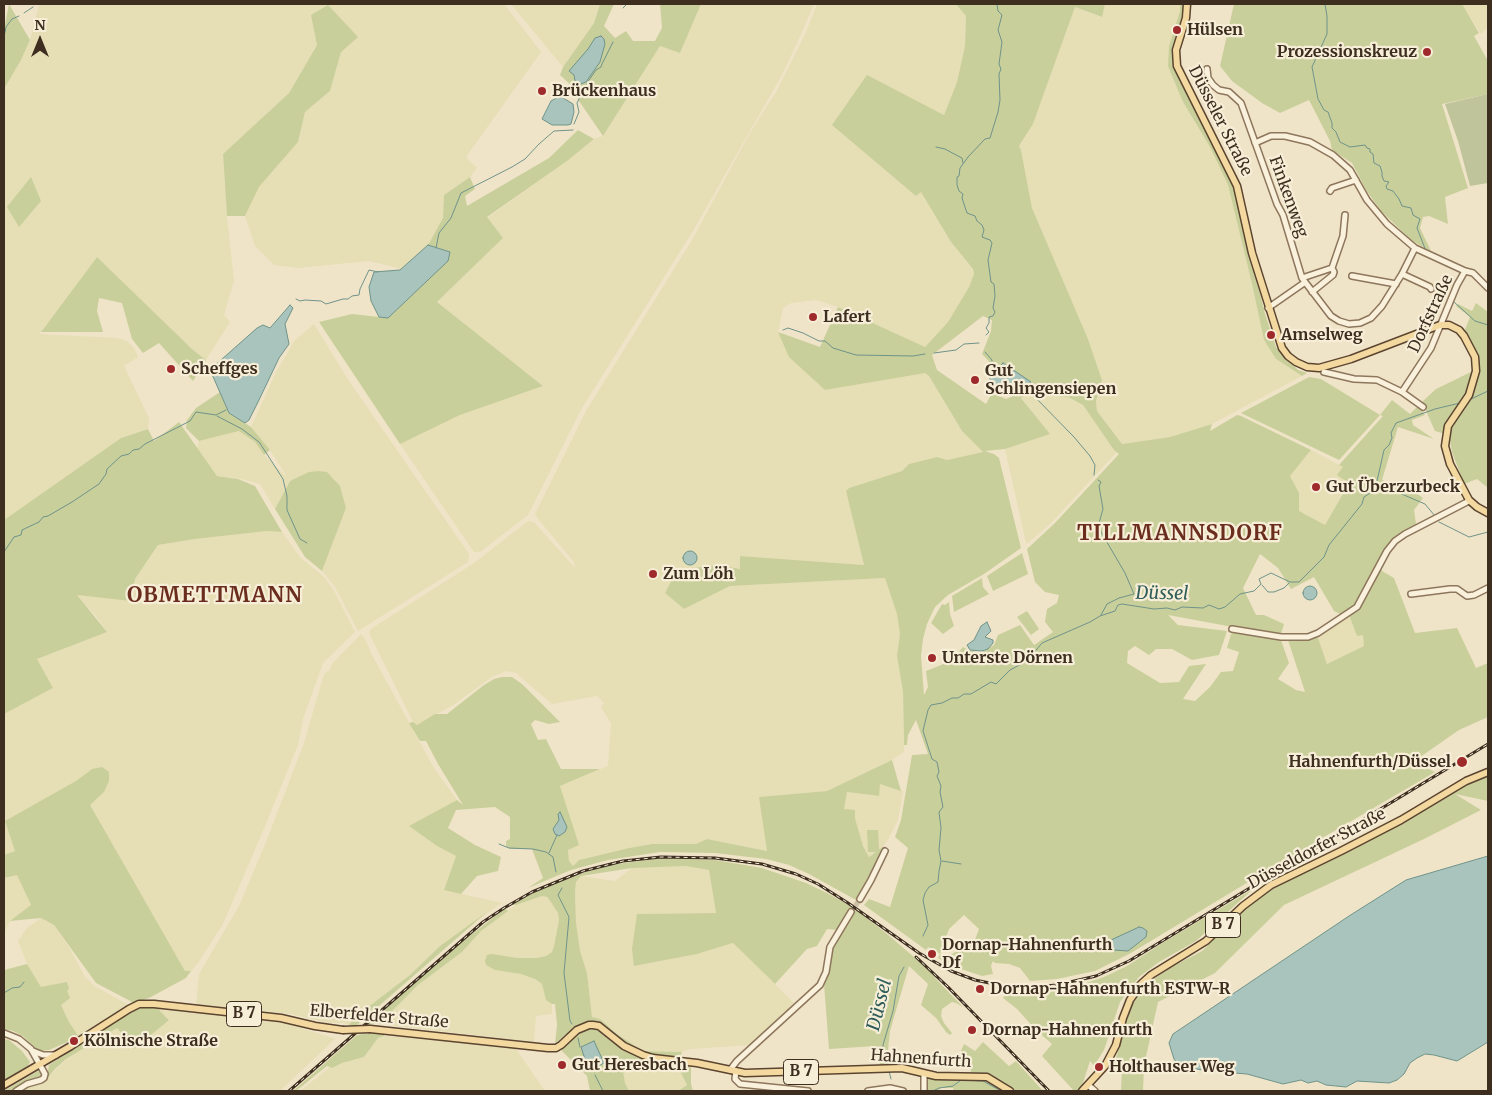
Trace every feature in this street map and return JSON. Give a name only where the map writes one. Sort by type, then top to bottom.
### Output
[{"type":"main road","name":"Düsseler Straße","points":[[1187,4],[1185,24],[1176,50],[1177,66],[1237,186],[1252,253],[1268,308],[1284,352],[1296,362],[1312,368],[1319,368],[1352,359],[1440,324]]},
{"type":"main road","points":[[1440,324],[1449,325],[1460,330],[1473,352],[1476,371],[1464,405],[1448,426],[1445,446],[1450,464],[1469,500],[1488,513]]},
{"type":"main road","name":"Düsseldorfer Straße","points":[[1082,1091],[1105,1066],[1112,1053],[1124,1012],[1130,1000],[1141,984],[1151,975],[1206,942],[1250,900],[1271,885],[1401,820],[1466,781],[1488,772]]},
{"type":"main road","name":"Elberfelder Straße","points":[[40,1065],[129,1009],[145,1004],[282,1018],[343,1030],[370,1029],[548,1048],[556,1048],[576,1030],[593,1024],[599,1026],[624,1046],[643,1056],[733,1070]]},
{"type":"main road","name":"B 7","points":[[4,1085],[40,1065]]},
{"type":"main road","name":"Hahnenfurth","points":[[733,1070],[756,1074],[902,1068],[924,1074],[987,1077],[1010,1091]]},
{"type":"street","name":"Finkenweg","points":[[1207,69],[1208,78],[1213,85],[1219,90],[1229,92],[1241,103],[1277,204],[1284,216],[1303,280],[1333,318],[1345,323],[1357,324],[1375,315],[1402,274],[1415,248]]},
{"type":"street","name":"Dorfstraße","points":[[1255,143],[1271,136],[1310,142],[1341,160],[1356,180],[1367,200],[1387,224],[1415,248],[1465,271],[1473,272],[1488,288]]},
{"type":"street","points":[[1330,191],[1332,188],[1356,180]]},
{"type":"street","points":[[1312,292],[1333,275],[1332,268],[1343,236],[1345,215]]},
{"type":"street","points":[[1268,308],[1303,280],[1332,268]]},
{"type":"street","name":"Dorfstraße","points":[[1402,392],[1431,348],[1457,285],[1465,271]]},
{"type":"street","points":[[1402,274],[1431,289]]},
{"type":"street","points":[[1352,276],[1396,284]]},
{"type":"street","points":[[1324,372],[1347,378],[1377,380],[1402,392],[1423,407]]},
{"type":"street","points":[[1232,629],[1281,637],[1308,637],[1318,633],[1358,607],[1387,551],[1395,541],[1469,500]]},
{"type":"street","points":[[1411,594],[1457,589],[1467,596],[1474,595],[1488,588]]},
{"type":"street","points":[[860,898],[885,851]]},
{"type":"street","points":[[808,1091],[740,1084],[735,1079],[733,1070],[737,1061],[820,985],[826,972],[830,947],[851,912]]},
{"type":"street","points":[[4,1033],[18,1039],[30,1049],[43,1055],[57,1054]]},
{"type":"street","points":[[16,1091],[27,1084],[43,1079],[45,1074],[30,1049]]},
{"type":"street","points":[[924,1074],[924,1091]]},
{"type":"street","points":[[1088,1085],[1095,1091]]},
{"type":"street","points":[[868,1091],[890,1088],[903,1091]]},
{"type":"shaded area","points":[[39,4],[504,4],[541,52],[466,157],[477,168],[470,177],[444,195],[443,218],[428,245],[400,270],[369,261],[298,268],[274,265],[255,246],[245,216],[259,187],[298,142],[305,112],[330,91],[341,52],[312,15],[317,45],[289,93],[223,154],[234,281],[224,315],[230,322],[206,360],[192,349],[97,257],[39,334],[117,338],[127,341],[134,348],[138,357],[124,366],[149,418],[148,429],[121,438],[4,520],[4,89],[30,40]]},
{"type":"shaded area","points":[[511,4],[600,4],[594,23],[563,67]]},
{"type":"shaded area","points":[[701,4],[814,4],[782,75],[693,231],[582,408],[528,515],[480,552],[474,552],[400,444],[460,415],[543,386],[437,302],[503,238],[487,218],[567,161],[594,139],[603,136],[660,46],[680,53]]},
{"type":"shaded area","points":[[817,4],[956,4],[966,16],[965,46],[957,82],[944,115],[867,76],[916,196],[921,191],[951,242],[973,269],[974,274],[969,287],[948,322],[925,347],[838,307],[816,300],[791,303],[783,308],[778,332],[790,357],[825,390],[925,372],[962,431],[983,452],[947,460],[937,457],[909,464],[902,471],[849,488],[846,491],[864,565],[740,556],[741,569],[720,565],[673,570],[671,581],[665,593],[684,609],[730,586],[885,578],[897,614],[900,634],[897,656],[903,692],[904,752],[892,760],[827,791],[760,797],[768,851],[707,839],[696,844],[652,844],[629,848],[579,860],[573,866],[569,861],[568,850],[578,845],[560,786],[608,766],[611,723],[601,707],[604,703],[597,696],[552,704],[516,673],[506,671],[492,677],[453,705],[417,725],[413,722],[369,633],[371,629],[474,563],[528,521],[534,522],[575,568],[574,562],[535,514],[586,411],[692,240],[751,131],[776,92],[806,32]]},
{"type":"shaded area","points":[[1105,4],[1180,4],[1180,11],[1169,46],[1183,102],[1210,147],[1228,185],[1264,340],[1276,359],[1302,376],[1212,424],[1170,437],[1122,444],[1097,411],[1096,401],[1102,380],[1088,339],[1032,208],[1019,146],[1033,124],[1075,7],[1101,17]]},
{"type":"shaded area","points":[[1461,4],[1488,4],[1488,27],[1481,34]]},
{"type":"shaded area","points":[[314,324],[347,378],[469,554],[468,562],[358,631],[335,587],[322,571],[346,508],[340,486],[327,472],[290,481],[275,509],[260,484],[237,478],[217,476],[197,448],[199,441],[239,431],[255,442],[264,455],[287,477],[270,450],[251,427],[277,370],[294,341]]},
{"type":"shaded area","points":[[1031,392],[1068,397],[1083,405],[1117,452],[1051,523],[1026,543],[1005,449],[1049,434],[1021,397]]},
{"type":"shaded area","points":[[1311,450],[1343,467],[1349,482],[1325,525],[1298,511],[1299,493],[1290,476]]},
{"type":"shaded area","points":[[267,531],[282,532],[300,557],[324,577],[333,589],[355,632],[323,663],[303,719],[298,745],[223,924],[198,963],[191,971],[185,971],[89,805],[104,792],[92,769],[76,781],[15,851],[4,855],[4,714],[53,688],[37,659],[107,632],[95,615],[76,595],[101,597],[135,579],[158,545]]},
{"type":"shaded area","points":[[1349,615],[1357,636],[1363,634],[1365,646],[1327,664],[1317,635]]},
{"type":"shaded area","points":[[361,634],[434,768],[457,800],[410,826],[437,846],[456,856],[444,890],[502,903],[440,946],[410,975],[355,1017],[349,1025],[344,1023],[327,1023],[291,1014],[196,1005],[199,974],[239,906],[266,842],[304,743],[323,677],[330,670],[332,664]]},
{"type":"shaded area","points":[[880,784],[903,791],[898,820],[888,840],[882,848],[869,857],[863,846],[855,818],[844,809],[847,792],[878,796]]},
{"type":"shaded area","points":[[685,866],[709,870],[716,913],[638,914],[634,966],[697,954],[733,943],[796,1005],[751,1045],[690,1049],[682,1052],[643,1051],[617,1034],[600,1019],[592,1017],[587,973],[580,951],[576,922],[576,882],[581,876],[615,881],[632,868]]},
{"type":"shaded area","points":[[17,874],[31,906],[10,921],[4,933],[4,878]]},
{"type":"shaded area","points":[[542,896],[552,902],[558,913],[559,920],[552,952],[537,958],[517,958],[495,970],[521,974],[535,979],[542,984],[546,999],[552,1004],[552,1014],[536,1016],[534,1042],[395,1026],[385,1023],[383,1019],[418,985],[462,952],[481,931],[499,916],[516,905]]},
{"type":"shaded area","points":[[41,918],[54,925],[69,947],[85,977],[96,987],[129,1005],[79,1037],[61,1005],[41,987],[27,964],[18,941],[27,928]]},
{"type":"shaded area","points":[[163,1008],[277,1020],[335,1039],[280,1091],[26,1091],[24,1088],[44,1082],[66,1059],[117,1028],[134,1049],[169,1019],[158,1010]]},
{"type":"shaded area","points":[[384,1036],[421,1038],[516,1049],[545,1091],[300,1091],[330,1067],[332,1068],[364,1057],[378,1038]]},
{"type":"shaded area","points":[[640,1062],[658,1065],[677,1065],[687,1085],[678,1091],[629,1091],[621,1065]]},
{"type":"green space","points":[[9,4],[30,40],[4,89],[4,30]]},
{"type":"green space","points":[[600,4],[614,4],[604,26],[615,38],[626,31],[633,41],[655,41],[662,28],[660,4],[701,4],[680,53],[660,46],[603,136],[579,101],[573,87],[560,75],[563,67],[594,23]]},
{"type":"green space","points":[[956,4],[1105,4],[1102,17],[1075,7],[1033,124],[1019,146],[1032,208],[1088,339],[1102,380],[1096,401],[1097,411],[1122,444],[1170,437],[1212,424],[1210,431],[1237,415],[1241,416],[1311,450],[1290,476],[1299,493],[1299,511],[1325,525],[1349,483],[1337,475],[1343,467],[1339,465],[1383,416],[1380,415],[1392,400],[1410,414],[1419,405],[1425,415],[1412,420],[1413,425],[1434,439],[1398,427],[1382,480],[1416,493],[1423,498],[1414,510],[1416,524],[1393,540],[1384,551],[1360,600],[1347,611],[1340,614],[1334,611],[1314,577],[1291,589],[1278,568],[1260,554],[1243,588],[1256,615],[1264,615],[1284,624],[1281,634],[1276,635],[1168,615],[1178,625],[1227,631],[1219,655],[1192,660],[1172,649],[1156,649],[1149,655],[1135,646],[1128,651],[1127,663],[1160,683],[1179,682],[1189,666],[1206,664],[1183,699],[1195,701],[1210,687],[1221,672],[1233,671],[1239,652],[1227,648],[1231,634],[1235,632],[1281,640],[1289,663],[1278,679],[1296,690],[1305,692],[1288,640],[1317,635],[1327,664],[1364,646],[1363,635],[1357,636],[1349,615],[1362,605],[1382,565],[1382,571],[1394,578],[1415,633],[1457,628],[1476,668],[1488,663],[1488,717],[1459,730],[1413,762],[1435,772],[1131,953],[1095,971],[1057,979],[1030,981],[1020,968],[993,961],[991,966],[993,974],[982,976],[955,967],[938,958],[940,954],[928,947],[926,950],[864,905],[869,899],[890,907],[908,848],[895,837],[901,820],[912,755],[928,754],[916,720],[908,735],[907,745],[904,745],[903,692],[897,656],[900,634],[897,614],[885,578],[730,586],[684,609],[665,593],[671,581],[673,570],[720,565],[740,569],[740,556],[864,565],[846,491],[849,488],[902,471],[909,464],[937,457],[947,460],[983,452],[962,431],[929,376],[925,373],[825,390],[789,357],[778,332],[820,347],[838,307],[925,347],[948,322],[969,287],[974,274],[973,269],[951,242],[921,192],[916,196],[832,125],[867,75],[944,115],[957,82],[965,46],[966,16]],"holes":[[[983,316],[992,320],[991,331],[982,354],[997,370],[1003,363],[1013,396],[1006,399],[992,393],[986,404],[937,370],[932,355]],[[1031,392],[1068,397],[1083,405],[1114,450],[1119,454],[1055,523],[1027,549],[1035,582],[1045,592],[1059,595],[1057,603],[1047,609],[1045,622],[1053,632],[1034,645],[1020,625],[998,635],[994,645],[981,653],[963,647],[951,661],[926,671],[928,687],[924,695],[921,656],[923,639],[927,624],[935,607],[948,595],[984,574],[1021,548],[999,458],[985,451],[1005,449],[1050,434],[1021,398]],[[964,915],[979,929],[974,942],[948,956],[940,954],[949,929]]]},
{"type":"green space","points":[[1180,4],[1184,4],[1185,11],[1174,54],[1234,183],[1265,314],[1276,347],[1298,370],[1307,373],[1302,376],[1276,359],[1264,340],[1228,185],[1210,147],[1183,102],[1168,66],[1169,46],[1180,11]]},
{"type":"green space","points":[[1234,4],[1462,4],[1479,33],[1474,36],[1488,61],[1488,94],[1442,104],[1468,188],[1445,197],[1448,224],[1429,216],[1423,217],[1420,228],[1431,251],[1412,241],[1381,211],[1366,190],[1352,163],[1332,150],[1330,141],[1309,100],[1280,113],[1262,103],[1232,81],[1220,66]]},
{"type":"green space","points":[[328,5],[358,37],[341,52],[330,91],[305,112],[298,142],[259,187],[245,216],[227,216],[223,154],[289,93],[317,45],[311,15]]},
{"type":"green space","points":[[1488,94],[1488,183],[1470,186],[1458,141],[1445,104]]},
{"type":"green space","points":[[578,130],[594,139],[567,161],[487,217],[503,238],[437,302],[543,386],[460,415],[400,444],[319,322],[352,314],[388,318],[450,252],[428,245],[443,218],[444,195],[470,177],[475,189],[465,196],[467,206],[549,158]]},
{"type":"green space","points":[[31,177],[41,201],[19,227],[7,207]]},
{"type":"green space","points":[[97,257],[192,349],[206,360],[193,381],[159,343],[143,353],[132,339],[122,303],[99,298],[97,311],[103,332],[41,332]]},
{"type":"green space","points":[[1476,303],[1488,312],[1488,488],[1477,479],[1464,484],[1452,452],[1449,435],[1435,431],[1422,402],[1436,389],[1473,371],[1478,371],[1464,332],[1470,317],[1456,306],[1458,304],[1472,311]]},
{"type":"green space","points":[[1309,377],[1321,379],[1380,415],[1339,460],[1241,413]]},
{"type":"green space","points":[[220,392],[229,413],[251,427],[270,450],[264,455],[255,442],[239,431],[199,441],[186,428],[187,420],[196,408]]},
{"type":"green space","points":[[179,422],[217,476],[238,479],[255,486],[282,532],[267,531],[158,545],[135,579],[131,601],[77,595],[107,632],[37,659],[53,688],[4,714],[4,520],[121,438],[148,429],[154,441]]},
{"type":"green space","points":[[309,472],[327,472],[340,486],[346,508],[322,571],[305,557],[275,509],[290,481]]},
{"type":"green space","points":[[1022,553],[1028,574],[993,591],[987,576]]},
{"type":"green space","points":[[982,578],[983,587],[989,594],[954,612],[952,596]]},
{"type":"green space","points":[[949,602],[954,626],[943,634],[931,623],[942,604],[945,605]]},
{"type":"green space","points":[[1027,611],[1039,629],[1031,635],[1017,617]]},
{"type":"green space","points":[[502,677],[512,677],[522,684],[560,722],[549,724],[535,720],[531,724],[538,740],[546,739],[561,769],[600,769],[560,786],[579,845],[568,850],[569,861],[573,866],[579,860],[629,848],[652,844],[696,844],[707,839],[767,851],[759,797],[827,791],[892,760],[901,791],[880,784],[879,796],[847,792],[844,809],[855,810],[855,818],[863,846],[869,857],[876,852],[868,852],[867,830],[878,830],[879,849],[882,848],[882,852],[856,900],[789,865],[766,859],[715,853],[660,852],[608,860],[571,870],[528,888],[543,878],[532,849],[510,849],[506,846],[506,841],[510,839],[510,817],[495,807],[456,810],[448,828],[475,845],[501,857],[498,871],[477,876],[461,894],[444,890],[456,856],[437,846],[409,826],[457,800],[463,805],[426,741],[420,741],[409,723],[413,722],[417,725],[435,714],[447,714],[484,685]]},
{"type":"green space","points":[[102,767],[109,772],[109,781],[104,792],[90,805],[185,971],[191,971],[186,978],[149,998],[134,1003],[96,983],[54,925],[41,918],[10,921],[31,905],[17,875],[4,878],[4,855],[15,851],[5,821],[76,781],[92,769]]},
{"type":"green space","points":[[1488,775],[1488,801],[1455,794],[1481,810],[1284,905],[1215,973],[1158,1002],[1144,1066],[1143,1091],[1121,1091],[1122,1066],[1114,1063],[1130,1009],[1145,985],[1170,968],[1202,951],[1248,906],[1265,893],[1285,881],[1344,854],[1400,824],[1467,784]]},
{"type":"green space","points":[[662,858],[715,860],[762,868],[806,883],[852,907],[846,916],[852,916],[856,910],[886,933],[936,976],[935,978],[963,1007],[952,1002],[942,1009],[941,1016],[952,1033],[950,1035],[946,1032],[936,1018],[921,1005],[928,984],[909,966],[890,1031],[888,1050],[894,1064],[880,1065],[876,1046],[829,1049],[824,984],[837,930],[827,929],[817,946],[807,949],[775,984],[733,943],[697,954],[634,966],[632,949],[637,914],[716,913],[709,870],[685,866],[632,868],[581,876],[576,882],[576,922],[580,951],[587,973],[592,1017],[600,1019],[617,1034],[643,1051],[682,1052],[677,1065],[658,1065],[640,1062],[622,1065],[625,1083],[629,1091],[590,1091],[587,1076],[561,1050],[571,1039],[566,1034],[555,1044],[557,1025],[555,1004],[546,1000],[542,984],[535,979],[521,974],[495,970],[486,965],[485,961],[487,955],[492,954],[517,958],[537,958],[552,952],[559,920],[558,913],[547,897],[542,896],[511,905],[543,887],[573,876],[610,865]]},
{"type":"green space","points":[[1253,889],[1196,941],[1159,962],[1139,977],[1120,1002],[1104,1050],[1094,1066],[1090,1061],[1082,1086],[1077,1091],[1074,1091],[1042,1056],[1052,1044],[1017,1009],[1003,998],[1009,990],[1035,991],[1055,989],[1080,985],[1104,977],[1127,966]]},
{"type":"green space","points":[[505,908],[508,911],[481,931],[462,952],[418,985],[384,1019],[385,1023],[367,1025],[436,963]]},
{"type":"green space","points":[[487,912],[356,1026],[349,1025],[355,1017],[410,975],[440,946]]},
{"type":"green space","points":[[27,964],[41,987],[67,982],[69,989],[67,991],[70,998],[61,1005],[79,1037],[49,1050],[40,1051],[23,1036],[4,1029],[4,970]]},
{"type":"green space","points":[[148,1006],[163,1008],[159,1010],[169,1020],[134,1049],[117,1028],[66,1059],[46,1080],[49,1065],[127,1013]]},
{"type":"green space","points":[[385,1032],[384,1036],[378,1038],[364,1057],[332,1068],[327,1066],[296,1091],[293,1091],[357,1035]]},
{"type":"green space","points":[[4,1039],[9,1040],[22,1051],[30,1062],[27,1068],[4,1081]]},
{"type":"green space","points":[[983,1042],[1009,1066],[1016,1061],[1043,1091],[954,1091],[953,1088],[941,1088],[938,1091],[925,1091],[926,1075],[950,1077],[971,1072],[969,1058],[959,1055],[964,1044],[975,1051]]},
{"type":"green space","points":[[677,1065],[691,1067],[693,1091],[678,1091],[687,1085]]},
{"type":"green space","points":[[38,1071],[42,1074],[42,1077],[14,1091],[4,1091]]},
{"type":"water","points":[[601,36],[605,44],[600,62],[586,82],[578,85],[574,75],[569,71],[595,38]]},
{"type":"water","points":[[560,96],[573,104],[574,112],[571,124],[552,125],[542,119],[551,101]]},
{"type":"water","points":[[428,245],[450,252],[448,261],[388,318],[379,317],[371,301],[369,287],[374,272],[400,270]]},
{"type":"water","points":[[290,305],[293,308],[285,324],[289,344],[279,358],[249,420],[245,423],[229,413],[211,372],[212,368],[257,328],[263,325],[270,328]]},
{"type":"water","points":[[1003,363],[1031,382],[1013,396],[1000,389],[989,378]]},
{"type":"water","points":[[687,551],[693,551],[697,558],[693,565],[687,565],[683,561],[683,555]]},
{"type":"water","points":[[1307,586],[1313,586],[1317,593],[1313,600],[1307,600],[1303,596],[1303,590]]},
{"type":"water","points":[[987,622],[991,631],[985,637],[993,640],[993,643],[988,649],[982,651],[970,650],[967,645],[974,640],[981,626]]},
{"type":"water","points":[[560,812],[567,827],[565,832],[559,836],[555,834],[553,829],[559,820],[558,814]]},
{"type":"water","points":[[1488,856],[1488,1042],[1457,1061],[1425,1054],[1410,1063],[1404,1074],[1397,1080],[1389,1083],[1357,1081],[1346,1087],[1326,1085],[1317,1081],[1308,1083],[1301,1080],[1283,1084],[1247,1074],[1184,1067],[1174,1059],[1169,1043],[1173,1034],[1349,916],[1406,880]]},
{"type":"water","points":[[1139,927],[1147,931],[1146,937],[1128,951],[1114,950],[1111,940]]},
{"type":"water","points":[[594,1041],[604,1063],[589,1071],[581,1047]]},
{"type":"waterway","points":[[623,8],[627,4]]},
{"type":"waterway","points":[[986,335],[989,332],[986,328],[989,323],[989,317],[993,316],[995,312],[993,308],[994,284],[991,282],[988,260],[992,243],[990,240],[982,237],[984,230],[975,216],[967,213],[962,198],[963,194],[959,191],[957,185],[957,177],[959,176],[960,168],[968,157],[985,139],[990,138],[998,112],[1000,100],[999,74],[1001,69],[999,64],[1002,42],[998,30],[1002,15],[998,11],[997,4]]},
{"type":"waterway","points":[[1325,4],[1327,34],[1312,67],[1318,99],[1324,110],[1328,112],[1332,128],[1340,142],[1350,147],[1365,145],[1370,149],[1370,152],[1373,154],[1374,163],[1380,166],[1384,181],[1389,182],[1386,186],[1387,189],[1393,191],[1402,206],[1411,208],[1413,215],[1420,219],[1417,228],[1426,251]]},
{"type":"waterway","points":[[24,13],[33,7]]},
{"type":"waterway","points":[[4,37],[6,27],[12,19],[19,16]]},
{"type":"waterway","points":[[574,124],[579,112],[577,103],[581,95],[587,91],[587,83],[596,70],[601,67],[613,42]]},
{"type":"waterway","points":[[436,248],[439,233],[451,218],[461,193],[525,159],[554,131],[573,130]]},
{"type":"waterway","points":[[936,147],[945,149],[962,158],[963,163]]},
{"type":"waterway","points":[[296,299],[300,301],[321,301],[326,304],[348,299],[359,295],[369,270],[378,272]]},
{"type":"waterway","points":[[1454,302],[1475,321],[1488,325]]},
{"type":"waterway","points":[[783,330],[788,328],[803,333],[819,341],[825,341],[833,348],[856,355],[913,356],[925,354]]},
{"type":"waterway","points":[[934,353],[956,350],[964,344],[979,343]]},
{"type":"waterway","points":[[985,352],[992,360],[992,365],[998,369]]},
{"type":"waterway","name":"Düssel","points":[[1469,400],[1488,391]]},
{"type":"waterway","points":[[1032,394],[1090,456],[1095,465],[1094,475]]},
{"type":"waterway","name":"Düssel","points":[[923,936],[928,925],[923,900],[929,887],[938,882],[941,861],[939,850],[941,828],[939,812],[943,807],[940,792],[941,786],[937,776],[939,772],[937,762],[932,759],[923,731],[931,705],[942,703],[952,698],[958,698],[964,694],[971,694],[991,682],[996,684],[1010,670],[1027,661],[1042,643],[1115,611],[1118,605],[1175,610],[1182,607],[1203,608],[1209,605],[1219,609],[1225,607],[1240,594],[1254,591],[1261,584],[1259,579],[1271,573],[1290,582],[1299,582],[1324,557],[1329,545],[1362,504],[1364,497],[1375,490],[1384,450],[1389,445],[1392,438],[1391,433],[1396,423],[1435,409],[1460,403]]},
{"type":"waterway","points":[[4,552],[14,537],[21,535],[22,530],[39,522],[43,517],[72,502],[99,484],[107,469],[121,456],[139,449],[190,421],[196,412],[216,415],[226,410]]},
{"type":"waterway","points":[[217,416],[242,429],[259,442],[283,479],[287,496],[287,510],[300,539],[307,543]]},
{"type":"waterway","points":[[1098,480],[1101,482],[1099,486],[1103,509],[1099,523],[1101,532],[1125,573],[1134,594],[1107,604],[1101,615]]},
{"type":"waterway","points":[[1376,483],[1425,504],[1435,516]]},
{"type":"waterway","points":[[1439,522],[1469,537],[1488,532]]},
{"type":"waterway","points":[[1262,585],[1268,592],[1274,592],[1284,588],[1289,583]]},
{"type":"waterway","points":[[549,853],[557,835]]},
{"type":"waterway","points":[[499,844],[509,848],[533,849],[546,852],[553,857],[556,872]]},
{"type":"waterway","points":[[942,861],[961,864]]},
{"type":"waterway","points":[[562,888],[558,895],[569,917],[564,973],[570,1021],[572,1024]]},
{"type":"waterway","name":"Düssel","points":[[888,1067],[883,1056],[883,1045],[893,1011],[899,976],[904,967]]},
{"type":"waterway","points":[[4,993],[12,988],[20,987],[24,982]]},
{"type":"waterway","points":[[578,1038],[580,1047]]},
{"type":"waterway","name":"Düssel","points":[[889,1071],[891,1079]]},
{"type":"waterway","points":[[595,1075],[603,1091]]},
{"type":"waterway","points":[[933,1091],[953,1086],[961,1080],[983,1081],[1001,1091]]},
{"type":"tunnel","points":[[851,912],[860,899]]},
{"type":"railway","points":[[289,1091],[483,922],[532,892],[583,871],[623,861],[661,857],[715,858],[762,864],[796,874],[818,884],[919,953],[951,971],[975,980],[1004,986],[1032,987],[1057,985],[1096,976],[1129,961],[1488,744]]},
{"type":"railway","points":[[916,957],[948,987],[1049,1091]]},
{"type":"place","name":"Hülsen","points":[[1177,30]]},
{"type":"place","name":"Prozessionskreuz","points":[[1427,52]]},
{"type":"place","name":"Brückenhaus","points":[[542,91]]},
{"type":"place","name":"Lafert","points":[[813,317]]},
{"type":"place","name":"Amselweg","points":[[1271,335]]},
{"type":"place","name":"Scheffges","points":[[171,369]]},
{"type":"place","name":"Gut Schlingensiepen","points":[[975,380]]},
{"type":"place","name":"Gut Überzurbeck","points":[[1316,487]]},
{"type":"place","name":"Zum Löh","points":[[653,574]]},
{"type":"place","name":"Unterste Dörnen","points":[[932,658]]},
{"type":"place","name":"Hahnenfurth/Düssel","points":[[1462,762]]},
{"type":"place","name":"Dornap-Hahnenfurth Df","points":[[932,954]]},
{"type":"place","name":"Dornap-Hahnenfurth ESTW-R","points":[[980,989]]},
{"type":"place","name":"Dornap-Hahnenfurth","points":[[972,1030]]},
{"type":"place","name":"Kölnische Straße","points":[[74,1041]]},
{"type":"place","name":"Gut Heresbach","points":[[562,1065]]},
{"type":"place","name":"Holthauser Weg","points":[[1099,1067]]},
{"type":"district","name":"TILLMANNSDORF","points":[[1180,534]]},
{"type":"district","name":"OBMETTMANN","points":[[215,596]]}]
